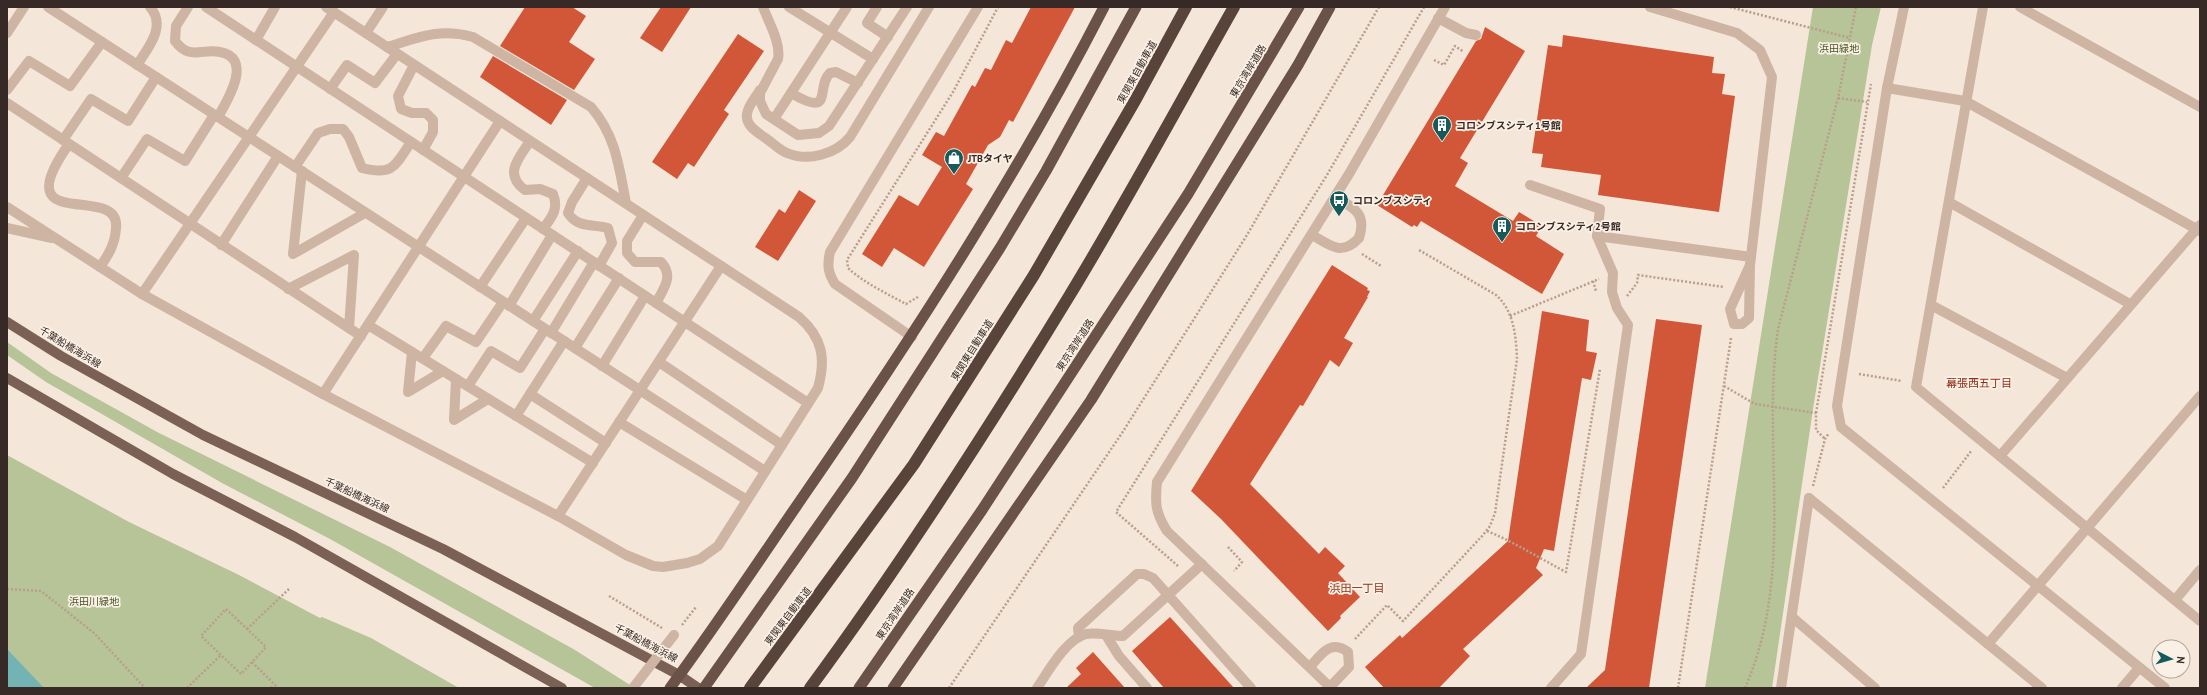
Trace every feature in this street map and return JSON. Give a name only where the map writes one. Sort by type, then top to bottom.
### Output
[{"type":"highway","points":[[670,688],[912,337],[982,223],[1077,60],[1104,7]]},
{"type":"highway","points":[[704,688],[852,478],[996,254],[1046,171],[1136,7]]},
{"type":"highway","name":"東関東自動車道","points":[[750,688],[918,458],[1034,275],[1136,99],[1186,7]]},
{"type":"highway","points":[[810,688],[853,629],[1068,296],[1234,7]]},
{"type":"highway","name":"東京湾岸道路","points":[[859,688],[982,510],[1184,200],[1298,7]]},
{"type":"highway","points":[[893,688],[1091,400],[1298,65],[1330,7]]},
{"type":"main road","name":"千葉船橋海浜線","points":[[7,322],[60,356],[203,435],[444,549],[680,675],[698,688]]},
{"type":"main road","points":[[7,378],[173,474],[295,537],[562,688]]},
{"type":"street","points":[[7,33],[24,7]]},
{"type":"street","points":[[48,7],[765,471]]},
{"type":"street","points":[[136,64],[156,36],[155,12],[150,7]]},
{"type":"street","points":[[121,178],[147,139],[185,161],[235,87],[236,71],[234,61],[228,55],[220,52],[196,54],[179,47],[174,41],[176,26],[188,7]]},
{"type":"street","points":[[206,7],[808,403]]},
{"type":"street","points":[[256,40],[276,7]]},
{"type":"street","points":[[366,33],[383,7]]},
{"type":"street","points":[[764,7],[778,45],[779,53],[778,59],[747,114],[747,119],[754,130],[788,154],[814,157],[836,149],[844,144],[850,137],[929,7]]},
{"type":"street","points":[[774,119],[847,7]]},
{"type":"street","points":[[877,7],[867,23],[888,37]]},
{"type":"street","points":[[763,85],[760,92],[760,101],[766,114],[798,135],[820,134],[829,126],[907,7]]},
{"type":"street","points":[[912,337],[835,284],[830,276],[828,264],[830,252],[978,7]]},
{"type":"street","points":[[1310,667],[1327,648],[1333,646],[1345,650],[1350,659],[1350,667],[1331,688],[1167,531],[1160,520],[1155,506],[1157,482],[1312,235],[1445,7]]},
{"type":"street","points":[[1650,7],[1737,33],[1760,50],[1772,77],[1751,261],[1749,318],[1742,324],[1734,324],[1730,308],[1751,261]]},
{"type":"street","points":[[1904,7],[1886,88],[1837,406],[1838,419],[1841,427],[2164,688]]},
{"type":"street","points":[[1983,7],[1965,101],[1949,202],[1916,387],[2200,621]]},
{"type":"street","points":[[2020,7],[2200,107]]},
{"type":"street","points":[[794,8],[830,33],[873,59]]},
{"type":"street","points":[[7,207],[142,294],[323,394],[558,516],[626,555],[654,566],[662,567],[687,563],[710,553],[718,546],[818,388],[821,378],[821,355],[817,337],[810,327],[799,317],[330,10],[296,67],[142,294]]},
{"type":"street","points":[[1438,18],[1466,33],[1476,35]]},
{"type":"street","points":[[387,47],[432,33],[455,32],[473,37],[591,107],[604,122],[615,150],[626,203]]},
{"type":"street","points":[[7,90],[29,61],[70,86],[102,42]]},
{"type":"street","points":[[330,89],[347,65],[375,83],[397,54]]},
{"type":"street","points":[[414,65],[398,96],[401,109],[412,113],[426,113],[433,120],[433,132],[423,150]]},
{"type":"street","points":[[791,93],[812,103],[819,102],[824,93],[825,79],[830,73],[836,72],[858,83]]},
{"type":"street","points":[[100,267],[113,246],[117,225],[115,216],[102,206],[59,201],[51,194],[49,184],[50,173],[91,99],[128,121],[156,77]]},
{"type":"street","points":[[1886,88],[1965,101],[2199,228],[2130,304],[2000,456]]},
{"type":"street","points":[[7,103],[361,336]]},
{"type":"street","points":[[323,394],[500,121]]},
{"type":"street","points":[[365,213],[293,254],[298,169],[318,133],[330,129],[342,129],[347,132],[359,164],[362,168],[383,172],[395,166],[411,142]]},
{"type":"street","points":[[423,358],[446,326],[476,342],[506,304],[548,232],[554,214],[556,201],[553,194],[540,189],[525,190],[515,182],[514,166],[530,140]]},
{"type":"street","points":[[222,244],[278,156]]},
{"type":"street","points":[[468,386],[491,351],[520,368],[612,243],[608,228],[579,224],[573,220],[568,213],[572,202],[587,178]]},
{"type":"street","points":[[1530,184],[1600,209],[1597,236],[1613,273],[1612,292],[1617,308],[1628,325],[1581,654],[1551,688]]},
{"type":"street","points":[[1312,235],[1338,249],[1349,247],[1359,238],[1361,221],[1359,213],[1354,208],[1335,197]]},
{"type":"street","points":[[1949,202],[2130,304]]},
{"type":"street","points":[[643,215],[627,241],[627,253],[635,262],[661,262],[665,266],[668,281],[656,303]]},
{"type":"street","points":[[480,287],[526,218]]},
{"type":"street","points":[[7,228],[30,235],[56,239]]},
{"type":"street","points":[[1597,236],[1751,261]]},
{"type":"street","points":[[533,321],[578,251]]},
{"type":"street","points":[[288,288],[354,255],[349,328]]},
{"type":"street","points":[[558,516],[722,266]]},
{"type":"street","points":[[575,348],[619,278]]},
{"type":"street","points":[[602,366],[645,296]]},
{"type":"street","points":[[1931,305],[2066,378]]},
{"type":"street","points":[[368,325],[592,463]]},
{"type":"street","points":[[516,416],[564,341]]},
{"type":"street","points":[[412,352],[408,392],[443,371]]},
{"type":"street","points":[[658,362],[782,445]]},
{"type":"street","points":[[456,379],[454,420],[488,399]]},
{"type":"street","points":[[530,394],[606,443]]},
{"type":"street","points":[[1988,644],[2200,396]]},
{"type":"street","points":[[619,422],[747,500]]},
{"type":"street","points":[[1782,688],[1809,498]]},
{"type":"street","points":[[1809,498],[2042,688]]},
{"type":"street","points":[[1037,688],[1060,655],[1079,638],[1087,634],[1123,636],[1202,564]]},
{"type":"street","points":[[2174,600],[2200,570]]},
{"type":"street","points":[[1079,638],[1078,628],[1137,574],[1144,574],[1153,578],[1251,688]]},
{"type":"street","points":[[1792,617],[1875,688]]},
{"type":"street","points":[[633,688],[674,635]]},
{"type":"street","points":[[1106,635],[1119,656],[1147,688]]},
{"type":"street","points":[[2122,688],[2139,668]]},
{"type":"path","points":[[920,295],[906,304],[857,277],[848,268],[847,260],[953,92],[998,7]]},
{"type":"path","points":[[949,688],[1122,433],[1242,242],[1379,7]]},
{"type":"path","points":[[1730,7],[1850,38]]},
{"type":"path","points":[[1745,688],[1756,662],[1771,585],[1775,536],[1773,364],[1778,329],[1838,98],[1856,7]]},
{"type":"path","points":[[1434,60],[1444,65],[1455,46],[1464,52]]},
{"type":"path","points":[[1825,439],[1816,430],[1816,413],[1867,102],[1872,80]]},
{"type":"path","points":[[1838,98],[1867,102]]},
{"type":"path","points":[[1349,247],[1381,266]]},
{"type":"path","points":[[1345,650],[1387,605],[1403,621],[1486,531],[1495,514],[1517,359],[1515,334],[1510,316],[1505,303],[1496,295],[1418,250]]},
{"type":"path","points":[[1510,316],[1613,273]]},
{"type":"path","points":[[1622,299],[1631,294],[1637,283],[1638,276],[1728,287]]},
{"type":"path","points":[[1678,688],[1734,324]]},
{"type":"path","points":[[1486,531],[1512,541],[1529,554],[1566,572],[1600,369]]},
{"type":"path","points":[[1859,374],[1916,384]]},
{"type":"path","points":[[1724,386],[1755,404],[1816,413]]},
{"type":"path","points":[[1809,498],[1825,439],[1838,419]]},
{"type":"path","points":[[1943,488],[1980,439]]},
{"type":"path","points":[[1228,547],[1242,562],[1234,570]]},
{"type":"path","points":[[7,588],[41,591],[94,633],[144,688]]},
{"type":"path","points":[[247,629],[290,588]]},
{"type":"path","points":[[609,596],[674,635],[696,608]]},
{"type":"path","points":[[226,610],[247,629],[266,647],[241,674],[201,636],[226,610]]},
{"type":"path","points":[[188,688],[221,655]]},
{"type":"path","points":[[252,662],[278,688]]},
{"type":"path","points":[[270,688],[274,685]]},
{"type":"green space","name":"浜田緑地","points":[[1813,7],[1881,7],[1872,45],[1813,409],[1772,688],[1705,688]]},
{"type":"green space","points":[[7,342],[51,373],[159,433],[390,547],[575,650],[630,685],[630,688],[595,688],[330,539],[222,483],[46,382],[7,355]]},
{"type":"green space","name":"浜田川緑地","points":[[7,455],[129,522],[239,575],[320,618],[322,617],[371,638],[459,688],[7,688]]},
{"type":"water","points":[[7,649],[44,688],[7,688]]},
{"type":"building","points":[[525,7],[572,7],[586,16],[569,42],[595,59],[574,90],[500,46]]},
{"type":"building","points":[[661,7],[691,7],[662,52],[640,38]]},
{"type":"building","points":[[1031,7],[1075,7],[1013,122],[1009,120],[1000,137],[988,145],[966,184],[973,189],[924,267],[894,248],[882,267],[862,254],[899,195],[918,206],[942,167],[922,155],[936,132],[944,136],[972,85],[975,87],[985,68],[991,70],[1006,40],[1012,43]]},
{"type":"building","points":[[1485,27],[1525,51],[1460,158],[1468,163],[1455,186],[1513,221],[1519,212],[1542,226],[1536,236],[1564,254],[1542,294],[1421,221],[1417,227],[1414,225],[1412,227],[1377,205],[1476,41],[1481,39]]},
{"type":"building","points":[[738,34],[764,51],[724,110],[729,114],[694,167],[688,163],[677,179],[652,162]]},
{"type":"building","points":[[1563,35],[1714,57],[1712,73],[1725,74],[1722,94],[1735,96],[1719,212],[1598,195],[1601,175],[1541,167],[1543,154],[1532,153],[1548,45],[1562,47]]},
{"type":"building","points":[[493,56],[567,100],[551,125],[480,77]]},
{"type":"building","points":[[799,190],[816,201],[778,261],[755,247],[779,209],[785,213]]},
{"type":"building","points":[[1332,265],[1368,288],[1367,290],[1370,291],[1344,338],[1353,343],[1339,367],[1330,360],[1303,406],[1300,405],[1250,484],[1319,554],[1325,547],[1345,566],[1338,573],[1360,597],[1340,616],[1341,618],[1328,631],[1221,519],[1191,491]]},
{"type":"building","points":[[1542,311],[1589,320],[1586,351],[1597,353],[1591,380],[1582,378],[1554,551],[1544,549],[1536,568],[1543,575],[1463,649],[1470,656],[1439,688],[1384,688],[1365,667],[1400,635],[1402,638],[1508,541]]},
{"type":"building","points":[[1656,319],[1702,325],[1649,688],[1586,688],[1605,670]]},
{"type":"building","points":[[1170,617],[1234,688],[1164,688],[1132,651]]},
{"type":"building","points":[[1093,652],[1125,688],[1066,688],[1081,674],[1076,668]]},
{"type":"place","name":"コロンブスシティ1号館","points":[[1442,142]]},
{"type":"place","name":"JTBタイヤ","points":[[954,175]]},
{"type":"place","name":"コロンブスシティ","points":[[1339,217]]},
{"type":"place","name":"コロンブスシティ2号館","points":[[1502,243]]},
{"type":"district","name":"幕張西五丁目","points":[[1979,383]]},
{"type":"district","name":"浜田一丁目","points":[[1357,588]]}]
